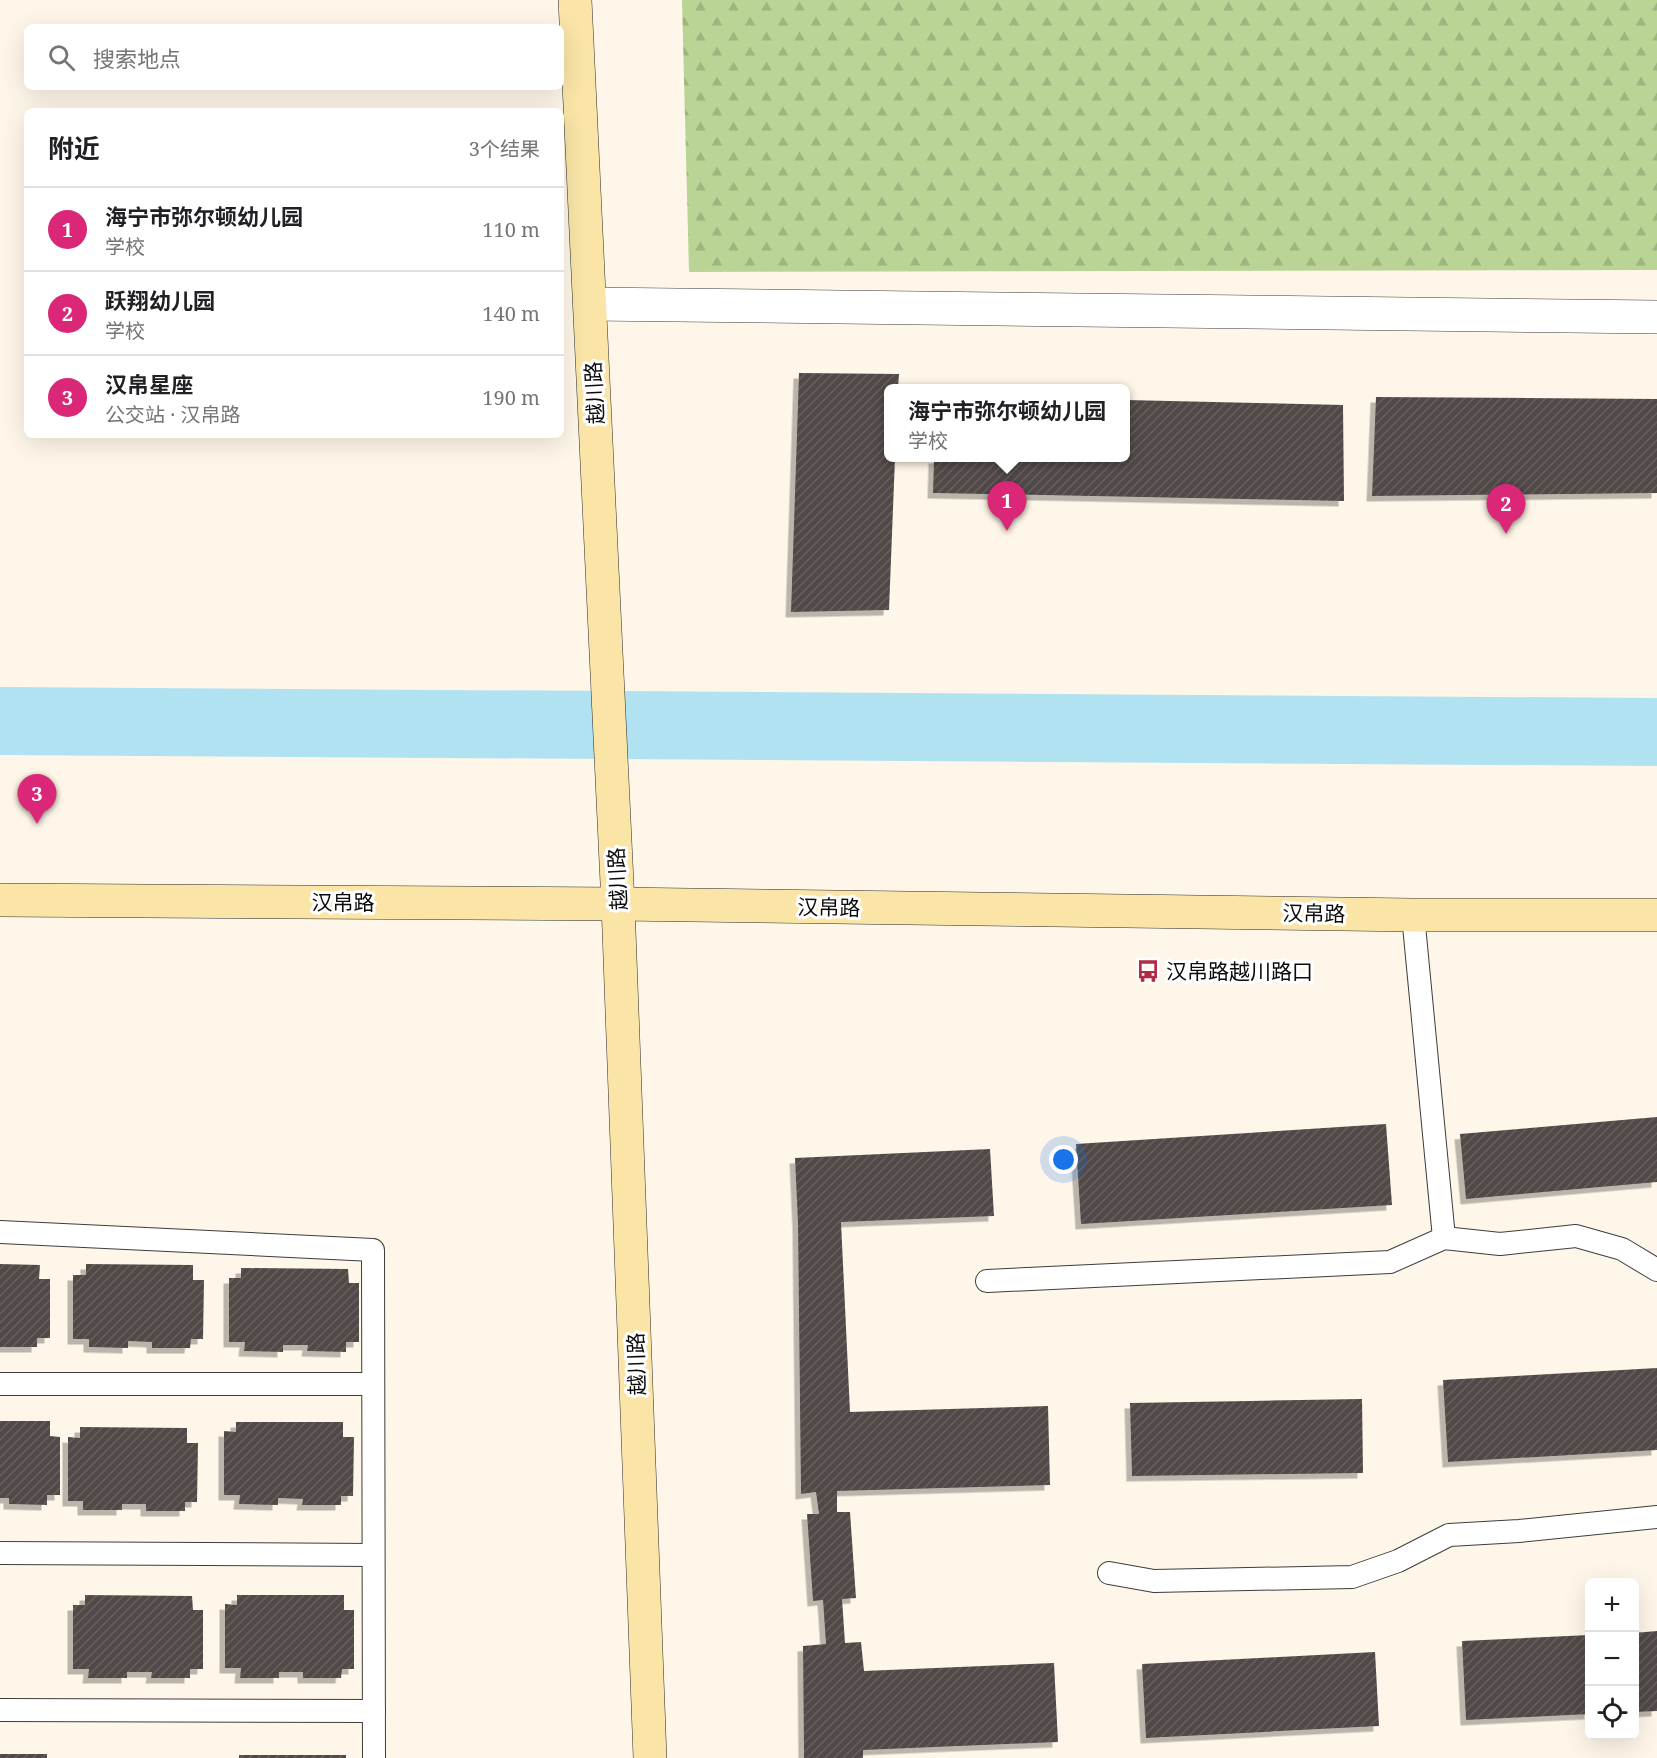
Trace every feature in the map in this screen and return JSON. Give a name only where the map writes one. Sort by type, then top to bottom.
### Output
[{"type":"street","name":"越川路","points":[[575,0],[617,866],[650,1758]]},
{"type":"street","points":[[590,304],[1657,317]]},
{"type":"street","name":"汉帛路","points":[[0,900],[618,904],[1413,915],[1657,915]]},
{"type":"lane","points":[[1413,915],[1444,1238]]},
{"type":"lane","points":[[0,1233],[373,1250],[374,1758]]},
{"type":"lane","points":[[987,1281],[1390,1262],[1444,1238],[1500,1244],[1576,1236],[1622,1249],[1657,1270]]},
{"type":"lane","points":[[0,1384],[373,1384]]},
{"type":"lane","points":[[1109,1573],[1154,1581],[1352,1577],[1398,1562],[1449,1535],[1657,1518]]},
{"type":"lane","points":[[0,1553],[374,1555]]},
{"type":"lane","points":[[0,1710],[374,1711]]},
{"type":"green space","points":[[682,0],[1657,0],[1657,270],[689,272]]},
{"type":"building","points":[[799,373],[899,374],[898,384],[884,384],[884,462],[895,462],[889,610],[791,612]]},
{"type":"building","points":[[1376,397],[1657,399],[1657,493],[1372,496]]},
{"type":"building","points":[[1130,400],[1343,405],[1344,501],[933,493],[934,462],[1130,462]]},
{"type":"building","points":[[1657,1117],[1657,1182],[1466,1199],[1460,1134]]},
{"type":"building","points":[[1386,1124],[1392,1205],[1081,1224],[1076,1144]]},
{"type":"building","points":[[990,1149],[994,1216],[841,1222],[850,1412],[1048,1406],[1050,1485],[837,1491],[837,1512],[850,1512],[856,1598],[842,1599],[845,1643],[861,1642],[864,1671],[1054,1663],[1058,1742],[863,1750],[863,1758],[804,1758],[803,1646],[826,1644],[823,1600],[813,1601],[807,1514],[819,1514],[816,1492],[801,1494],[798,1224],[795,1158]]},
{"type":"building","points":[[0,1264],[40,1265],[39,1279],[50,1279],[50,1338],[37,1338],[37,1347],[0,1347]]},
{"type":"building","points":[[86,1264],[193,1265],[193,1280],[204,1280],[203,1339],[191,1339],[190,1348],[152,1348],[152,1342],[128,1341],[128,1348],[89,1347],[89,1339],[73,1339],[73,1275],[86,1275]]},
{"type":"building","points":[[241,1268],[348,1269],[349,1283],[359,1283],[359,1342],[346,1342],[346,1352],[307,1351],[308,1345],[283,1345],[283,1352],[244,1351],[245,1342],[229,1342],[229,1278],[241,1278]]},
{"type":"building","points":[[1657,1368],[1657,1450],[1448,1462],[1443,1380]]},
{"type":"building","points":[[1362,1399],[1363,1473],[1132,1476],[1130,1403]]},
{"type":"building","points":[[0,1421],[50,1421],[50,1436],[60,1437],[60,1495],[47,1495],[47,1505],[9,1504],[9,1498],[0,1498]]},
{"type":"building","points":[[236,1422],[343,1422],[343,1437],[354,1437],[353,1496],[341,1496],[341,1505],[302,1505],[303,1499],[278,1498],[278,1505],[239,1504],[240,1495],[224,1495],[224,1431],[236,1432]]},
{"type":"building","points":[[80,1427],[187,1428],[187,1443],[198,1443],[197,1502],[185,1502],[185,1511],[146,1511],[146,1504],[122,1504],[122,1510],[83,1510],[83,1501],[68,1501],[68,1437],[80,1438]]},
{"type":"building","points":[[85,1595],[192,1596],[193,1610],[203,1610],[203,1669],[190,1669],[190,1678],[151,1678],[152,1672],[127,1672],[127,1678],[88,1678],[89,1669],[73,1669],[73,1605],[85,1605]]},
{"type":"building","points":[[237,1595],[344,1595],[344,1610],[354,1610],[354,1669],[342,1669],[341,1678],[303,1678],[303,1672],[279,1672],[279,1678],[240,1678],[241,1668],[225,1668],[225,1604],[237,1605]]},
{"type":"building","points":[[1657,1631],[1657,1711],[1639,1712],[1639,1633]]},
{"type":"building","points":[[1585,1635],[1585,1714],[1466,1720],[1462,1641]]},
{"type":"building","points":[[1375,1652],[1379,1726],[1146,1738],[1142,1664]]},
{"type":"building","points":[[0,1754],[47,1754],[47,1758],[0,1758]]},
{"type":"building","points":[[239,1755],[346,1755],[346,1758],[239,1758]]},
{"type":"waterway","points":[[0,721],[1657,732]]},
{"type":"place","name":"海宁市弥尔顿幼儿园","points":[[1007,531]]},
{"type":"place","name":"跃翔幼儿园","points":[[1506,534]]},
{"type":"place","name":"汉帛星座","points":[[37,824]]},
{"type":"place","name":"汉帛路越川路口","points":[[1148,971]]}]
